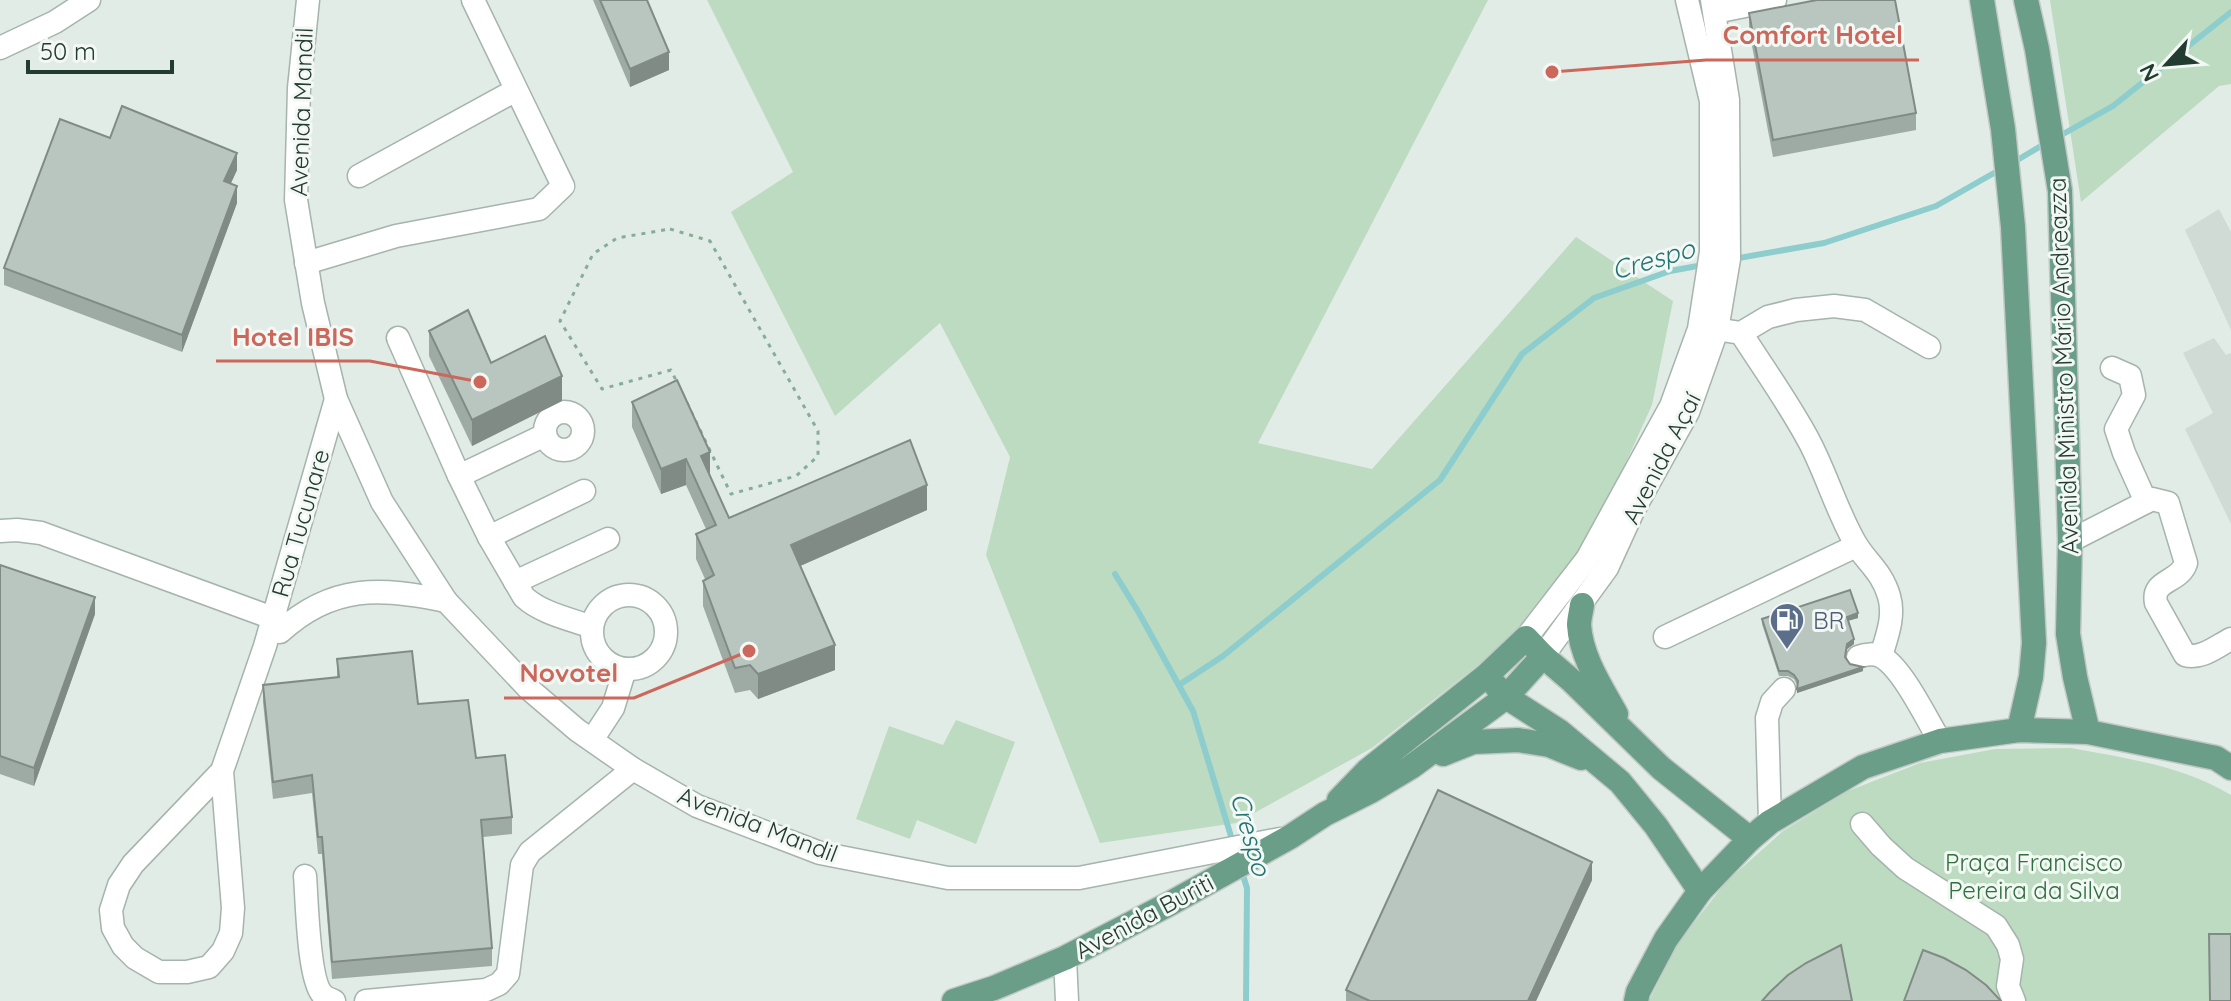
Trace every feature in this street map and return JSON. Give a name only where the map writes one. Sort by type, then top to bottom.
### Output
[{"type":"main road","name":"Avenida Ministro Mário Andreazza","points":[[1982,0],[2003,129],[2013,227],[2034,643],[2031,677],[2019,730]]},
{"type":"main road","name":"Avenida Ministro Mário Andreazza","points":[[2026,0],[2060,191],[2070,541],[2068,634],[2088,732]]},
{"type":"main road","points":[[1582,605],[1579,625],[1593,672],[1629,737]]},
{"type":"main road","points":[[1526,638],[1661,768],[1750,839]]},
{"type":"main road","name":"Avenida Buriti","points":[[1325,814],[1367,771],[1486,676],[1526,638]]},
{"type":"main road","name":"Avenida Buriti","points":[[954,1001],[994,994],[1171,903],[1290,837],[1325,814],[1371,791],[1411,767],[1506,697],[1543,656]]},
{"type":"main road","points":[[1486,676],[1506,697],[1559,731],[1620,782],[1656,826],[1700,891]]},
{"type":"main road","points":[[1636,1001],[1666,939],[1700,891],[1750,839],[1770,822],[1863,767],[1940,741],[2019,730],[2088,732],[2226,759]]},
{"type":"main road","points":[[1411,767],[1473,742],[1518,740],[1549,745],[1603,767]]},
{"type":"street","points":[[0,48],[55,22],[89,0]]},
{"type":"street","points":[[306,263],[396,236],[539,209],[563,186],[473,0]]},
{"type":"street","name":"Avenida Açaí","points":[[1526,638],[1587,559],[1671,406],[1708,329],[1711,101],[1687,0]]},
{"type":"street","points":[[1713,6],[1775,0]]},
{"type":"street","name":"Avenida Mandil","points":[[305,3],[296,200],[313,303],[336,399],[382,502],[446,601],[529,689],[633,769],[697,806],[820,853],[948,878],[1079,878],[1290,837]]},
{"type":"street","name":"Avenida Açaí","points":[[1543,656],[1607,568],[1633,511],[1688,412],[1729,259],[1728,100],[1713,6]]},
{"type":"street","points":[[359,176],[516,90]]},
{"type":"street","points":[[1708,329],[1741,333],[1768,317],[1834,306],[1865,310],[1929,347]]},
{"type":"street","points":[[1741,333],[1811,446],[1856,546],[1882,575],[1890,599],[1891,624],[1881,656]]},
{"type":"street","points":[[398,338],[459,476],[489,537],[524,597],[530,603],[592,627]]},
{"type":"street","points":[[2112,368],[2130,376],[2134,395],[2116,429],[2146,502]]},
{"type":"street","name":"Rua Tucunare","points":[[222,771],[133,864],[119,885],[111,910],[113,928],[123,946],[135,958],[159,972],[187,972],[209,967],[223,951],[231,933],[233,908],[222,771],[265,646],[281,621],[336,399]]},
{"type":"street","points":[[459,476],[545,435]]},
{"type":"street","points":[[489,537],[584,491]]},
{"type":"street","points":[[2070,541],[2152,499],[2168,503],[2186,563],[2184,570],[2157,589],[2156,603],[2185,655],[2199,656],[2231,639]]},
{"type":"street","points":[[0,531],[41,533],[281,621]]},
{"type":"street","points":[[515,582],[608,539]]},
{"type":"street","points":[[1665,637],[1856,546]]},
{"type":"street","name":"Rua Tucunare","points":[[281,621],[344,595],[376,590],[446,601]]},
{"type":"street","points":[[628,594],[641,596],[660,610],[665,622],[667,636],[663,649],[643,667],[618,667],[600,654],[593,641],[592,627],[598,611],[606,602],[628,594]]},
{"type":"street","points":[[1858,657],[1866,654],[1881,656],[1897,670],[1940,741]]},
{"type":"street","points":[[585,735],[618,667]]},
{"type":"street","points":[[1770,822],[1767,718],[1772,702],[1784,689]]},
{"type":"street","points":[[366,1001],[486,990],[499,984],[508,974],[522,865],[530,852],[633,769]]},
{"type":"street","points":[[1862,824],[1905,868],[1996,926],[2008,945],[2012,959],[2008,986],[2014,1001]]},
{"type":"street","points":[[305,876],[315,982],[323,995],[334,1001]]},
{"type":"street","points":[[1065,958],[1067,1001]]},
{"type":"path","points":[[670,229],[710,241],[818,431],[818,456],[796,476],[731,494],[671,370],[602,389],[560,321],[593,254],[617,238],[670,229]]},
{"type":"shaded area","points":[[2219,209],[2231,232],[2231,330],[2185,230]]},
{"type":"shaded area","points":[[2214,338],[2226,355],[2231,353],[2231,524],[2185,429],[2213,413],[2183,353]]},
{"type":"green space","points":[[707,0],[1488,0],[1258,443],[1372,469],[1576,237],[1673,301],[1652,405],[1592,537],[1505,644],[1372,748],[1236,823],[1100,843],[986,555],[1010,457],[940,323],[835,416],[731,212],[793,172]]},
{"type":"green space","points":[[2050,0],[2231,0],[2231,84],[2219,86],[2081,202]]},
{"type":"green space","points":[[956,720],[1015,742],[976,844],[917,820],[910,839],[856,819],[889,726],[943,745]]},
{"type":"green space","name":"Praça Francisco Pereira da Silva","points":[[2071,748],[2174,770],[2231,795],[2231,1001],[1649,1001],[1679,942],[1726,882],[1783,831],[1848,791],[1920,763],[1995,749]]},
{"type":"building","points":[[600,0],[647,0],[669,52],[630,69]]},
{"type":"building","points":[[1817,0],[1895,0],[1916,113],[1773,140],[1749,13]]},
{"type":"building","points":[[122,106],[237,153],[224,181],[237,186],[182,335],[4,268],[60,119],[110,138]]},
{"type":"building","points":[[468,310],[491,363],[545,336],[562,376],[472,420],[429,331]]},
{"type":"building","points":[[677,380],[710,452],[701,456],[729,518],[910,440],[927,485],[791,545],[835,645],[758,674],[750,665],[735,668],[703,581],[714,575],[696,534],[716,525],[686,459],[661,469],[632,402]]},
{"type":"building","points":[[0,565],[95,597],[34,768],[0,756]]},
{"type":"building","name":"BR","points":[[1850,590],[1858,613],[1847,617],[1854,639],[1847,644],[1845,657],[1850,664],[1863,667],[1797,689],[1798,681],[1794,675],[1779,671],[1762,619]]},
{"type":"building","points":[[412,651],[418,704],[468,700],[476,758],[505,755],[512,817],[481,820],[492,948],[332,962],[322,837],[318,837],[312,775],[273,782],[263,685],[339,677],[337,659]]},
{"type":"building","points":[[1438,790],[1592,862],[1528,1001],[1370,1001],[1346,990]]},
{"type":"building","points":[[2209,934],[2231,934],[2231,1001],[2210,1001]]},
{"type":"building","points":[[1841,945],[1852,1001],[1762,1001],[1788,975]]},
{"type":"building","points":[[1923,950],[1966,970],[2001,1001],[1904,1001]]},
{"type":"waterway","name":"Crespo","points":[[2056,138],[2113,106],[2231,12]]},
{"type":"waterway","name":"Crespo","points":[[2014,162],[2046,143]]},
{"type":"waterway","name":"Crespo","points":[[1733,259],[1824,243],[1936,206],[2001,169]]},
{"type":"waterway","name":"Crespo","points":[[1179,685],[1223,656],[1440,480],[1522,354],[1594,298],[1670,271],[1703,265]]},
{"type":"waterway","name":"Crespo","points":[[1115,574],[1193,711],[1233,843]]},
{"type":"waterway","name":"Crespo","points":[[1241,869],[1247,888],[1246,1001]]},
{"type":"place","name":"Comfort Hotel","points":[[1552,72]]},
{"type":"place","name":"Hotel IBIS","points":[[480,382]]},
{"type":"place","name":"Novotel","points":[[749,651]]},
{"type":"place","name":"BR","points":[[1787,651]]}]
